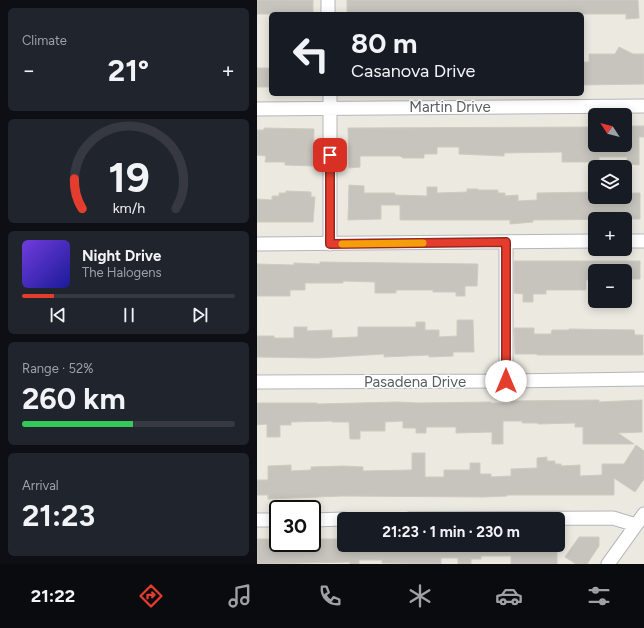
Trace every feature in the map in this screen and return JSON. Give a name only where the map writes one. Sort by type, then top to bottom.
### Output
[{"type":"street","points":[[328,0],[328,12]]},
{"type":"street","points":[[330,96],[330,244]]},
{"type":"street","name":"Martin Drive","points":[[257,108],[644,106]]},
{"type":"street","points":[[257,244],[588,241]]},
{"type":"street","points":[[632,241],[644,241]]},
{"type":"street","points":[[506,242],[506,381]]},
{"type":"street","name":"Pasadena Drive","points":[[257,382],[644,379]]},
{"type":"street","points":[[608,564],[644,514]]},
{"type":"street","points":[[565,518],[613,518],[636,525]]},
{"type":"street","points":[[321,520],[337,519]]},
{"type":"street","points":[[257,520],[269,520]]},
{"type":"building","points":[[257,0],[313,0],[313,12],[269,12],[269,14],[257,14]]},
{"type":"building","points":[[347,0],[638,0],[639,18],[626,19],[626,14],[584,14],[584,12],[347,12]]},
{"type":"building","points":[[619,47],[633,54],[644,54],[644,84],[584,85],[584,62],[589,62],[589,54],[615,54]]},
{"type":"building","points":[[257,68],[269,68],[269,87],[257,87]]},
{"type":"building","points":[[632,126],[644,126],[644,137],[639,137],[639,165],[632,164],[632,160],[627,160],[627,157],[599,157],[599,160],[588,160],[588,162],[562,162],[562,152],[504,153],[504,156],[459,154],[459,147],[437,147],[437,154],[424,154],[424,158],[403,158],[400,156],[360,156],[360,167],[349,168],[348,128],[588,127],[588,152],[632,152]]},
{"type":"building","points":[[264,128],[314,129],[313,166],[285,165],[285,162],[265,162],[266,156],[257,155],[257,130],[264,130]]},
{"type":"building","points":[[349,185],[364,186],[364,193],[395,193],[395,195],[427,196],[427,187],[437,187],[437,193],[467,192],[467,189],[498,190],[498,193],[505,193],[505,196],[518,195],[518,201],[537,200],[537,193],[588,192],[588,204],[632,204],[632,193],[640,193],[640,219],[632,219],[632,212],[588,212],[588,219],[533,220],[533,222],[510,224],[510,220],[400,220],[400,205],[381,205],[381,219],[348,220]]},
{"type":"building","points":[[286,191],[311,192],[311,197],[315,197],[313,222],[257,222],[257,199],[272,200],[272,196],[279,196],[279,193],[286,193]]},
{"type":"building","points":[[514,261],[640,261],[640,279],[632,279],[632,264],[588,264],[588,280],[586,280],[586,290],[546,290],[546,294],[533,294],[533,302],[523,302],[523,294],[514,293]]},
{"type":"building","points":[[320,262],[478,264],[477,286],[465,286],[465,296],[456,296],[456,292],[433,292],[433,290],[396,290],[396,293],[375,293],[375,282],[343,281],[343,283],[305,283],[305,290],[290,290],[290,296],[257,296],[257,264],[294,265],[294,263],[320,264]]},
{"type":"building","points":[[457,320],[473,320],[474,352],[453,352],[453,356],[429,357],[429,355],[384,357],[384,354],[318,358],[257,357],[257,336],[294,338],[294,327],[307,327],[307,331],[332,330],[332,338],[358,337],[358,327],[416,327],[416,322],[425,322],[425,330],[439,330],[439,337],[457,336]]},
{"type":"building","points":[[514,328],[534,328],[534,334],[551,334],[552,330],[569,329],[634,330],[635,335],[643,335],[643,355],[515,354]]},
{"type":"building","points":[[599,400],[599,402],[642,400],[642,432],[618,433],[634,444],[583,444],[583,427],[575,427],[575,423],[538,424],[522,423],[522,421],[503,421],[503,444],[492,444],[492,432],[456,433],[456,427],[426,427],[426,433],[416,433],[416,428],[403,428],[403,421],[385,422],[385,431],[360,431],[360,439],[350,439],[349,422],[291,422],[291,425],[280,425],[280,437],[267,437],[267,424],[257,425],[257,403],[510,403],[510,401]]},
{"type":"building","points":[[636,445],[644,451],[644,479],[635,492],[614,478],[614,495],[507,495],[484,497],[342,496],[268,499],[268,495],[257,495],[257,480],[268,480],[268,466],[291,465],[291,471],[311,470],[311,467],[344,466],[363,467],[363,471],[412,470],[412,453],[425,453],[425,477],[444,477],[444,470],[470,470],[470,463],[480,463],[480,474],[491,474],[491,477],[511,476],[511,469],[537,468],[537,458],[547,457],[547,461],[555,461],[555,464],[561,464],[561,466],[580,465],[580,476],[602,475],[602,464],[624,464]]},
{"type":"building","points":[[579,537],[599,537],[599,546],[587,564],[576,564],[565,557]]},
{"type":"building","points":[[257,539],[269,539],[269,552],[321,552],[321,539],[337,539],[337,552],[557,552],[557,564],[511,564],[511,556],[481,556],[481,559],[471,559],[471,564],[458,564],[458,558],[441,558],[441,564],[382,563],[382,560],[359,560],[359,564],[350,564],[350,562],[257,564]]},
{"type":"slow traffic","points":[[342,244],[423,243]]},
{"type":"route","points":[[330,155],[330,244],[506,242],[506,381]]}]
